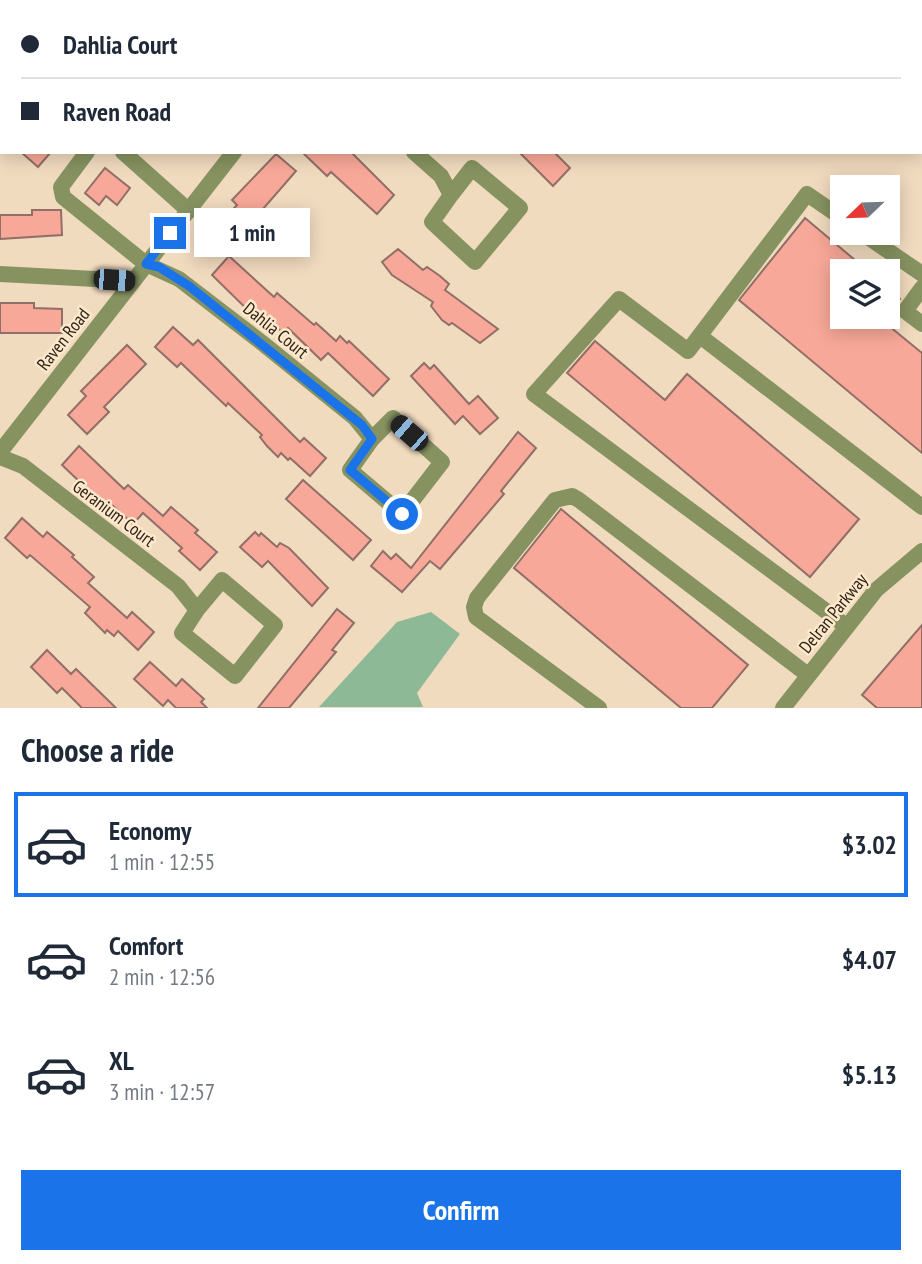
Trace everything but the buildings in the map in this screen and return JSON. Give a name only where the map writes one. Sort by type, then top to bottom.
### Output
[{"type":"street","name":"Dahlia Court","points":[[86,154],[61,187],[63,197],[146,264],[179,278],[211,303],[355,418],[372,439]]},
{"type":"street","points":[[125,154],[188,211]]},
{"type":"street","name":"Raven Road","points":[[0,454],[232,154]]},
{"type":"street","points":[[416,154],[441,176],[451,195]]},
{"type":"street","points":[[472,168],[520,208],[475,262],[432,222],[451,195],[472,168]]},
{"type":"street","points":[[830,210],[807,194],[688,351],[619,299],[534,394],[846,626]]},
{"type":"street","points":[[880,245],[922,274]]},
{"type":"street","points":[[0,274],[133,281]]},
{"type":"street","points":[[922,288],[905,312],[922,324]]},
{"type":"street","points":[[700,336],[922,507]]},
{"type":"street","points":[[393,418],[442,462],[402,514],[350,470],[372,439],[393,418]]},
{"type":"street","name":"Geranium Court","points":[[0,454],[23,466],[154,567],[185,593],[197,610]]},
{"type":"street","points":[[598,708],[476,617],[474,607],[477,598],[555,500],[564,497],[579,500],[808,675]]},
{"type":"street","name":"Delran Parkway","points":[[793,704],[808,675],[846,626],[886,580],[922,551]]},
{"type":"street","points":[[222,580],[275,625],[235,676],[182,633],[197,610],[222,580]]},
{"type":"green space","points":[[431,612],[460,634],[417,693],[423,707],[319,707],[397,622]]},
{"type":"route","points":[[170,233],[146,264],[159,267],[179,278],[362,425],[372,439],[350,470],[402,514]]}]
